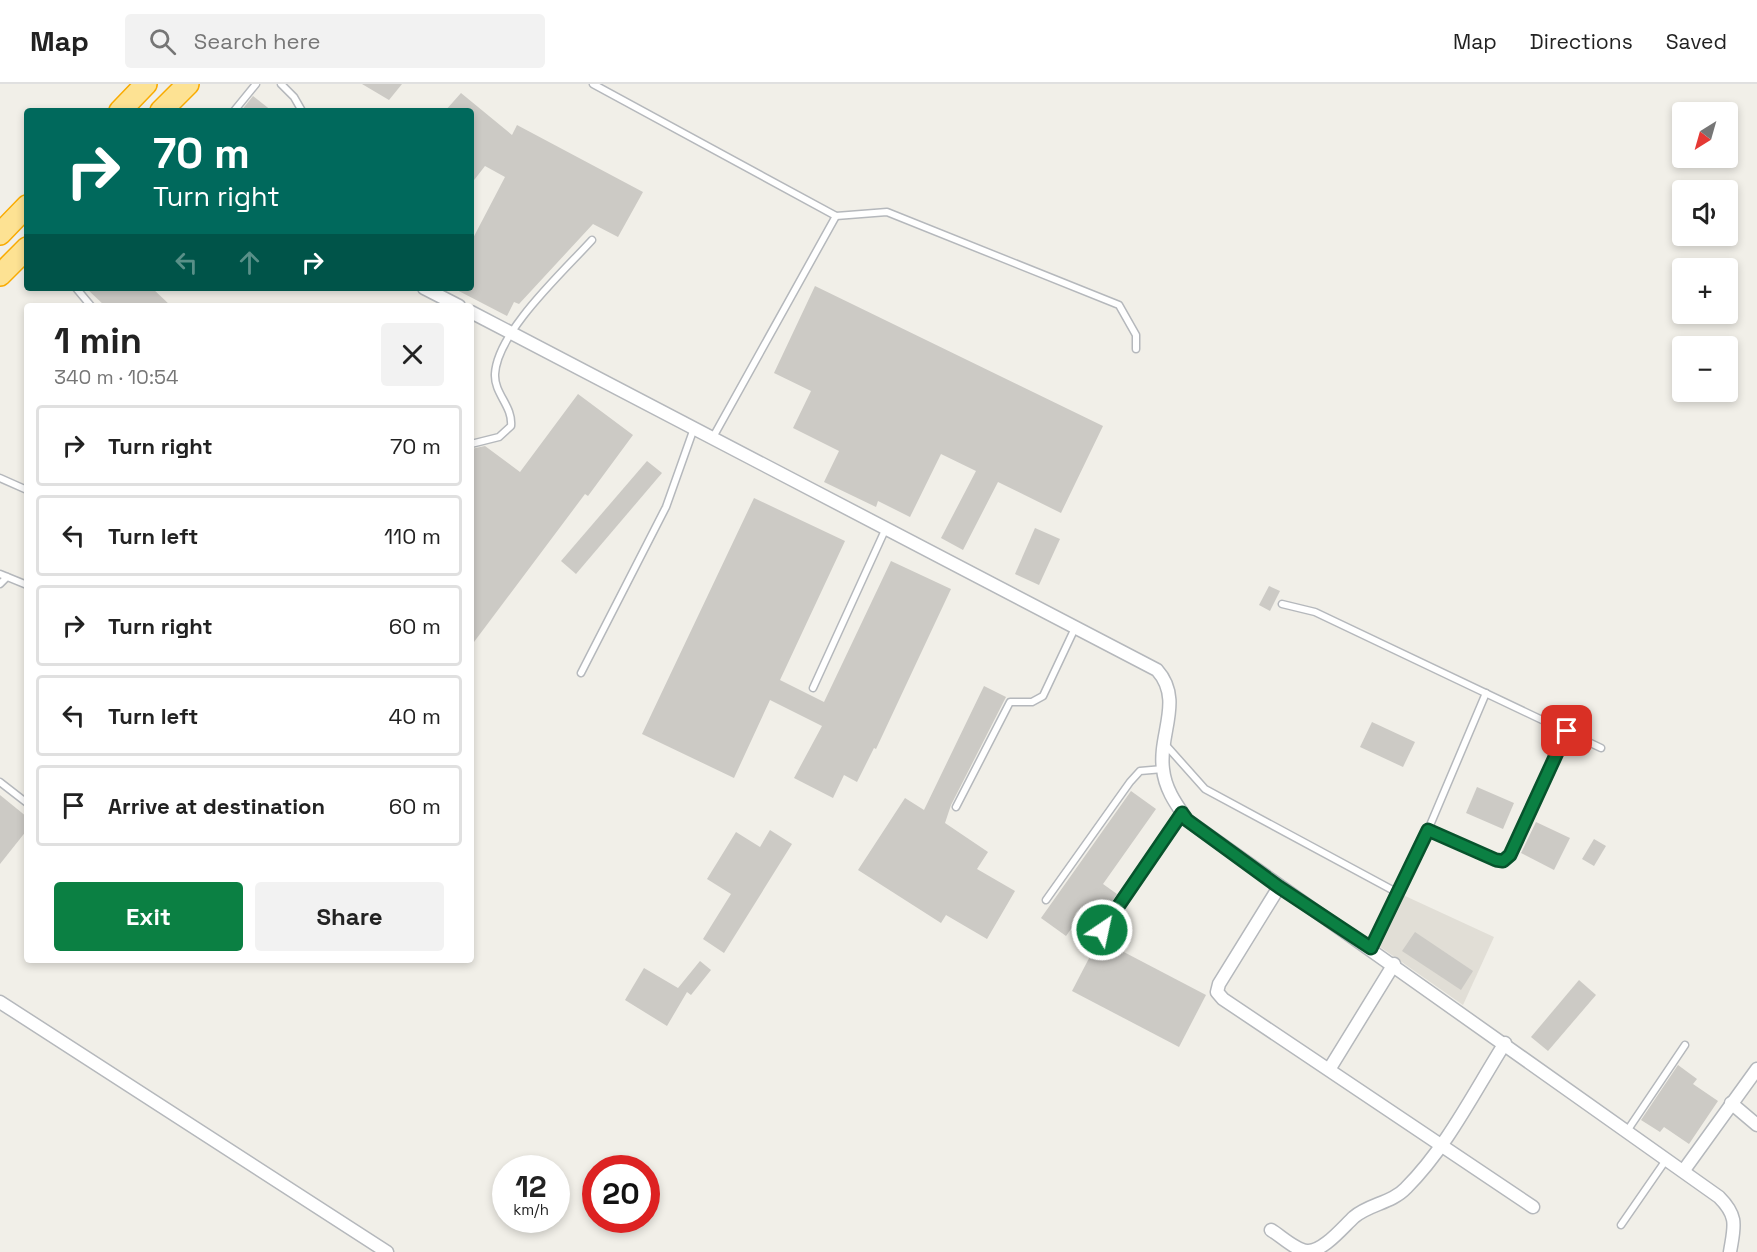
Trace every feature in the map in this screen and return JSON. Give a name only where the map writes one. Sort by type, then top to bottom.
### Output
[{"type":"highway","points":[[123,108],[147,84]]},
{"type":"highway","points":[[169,108],[188,84]]},
{"type":"highway","points":[[0,234],[24,209]]},
{"type":"highway","points":[[0,275],[24,251]]},
{"type":"street","points":[[430,291],[453,303]]},
{"type":"street","points":[[474,314],[711,440],[1076,626],[1157,670],[1165,679],[1170,694],[1170,712],[1163,743],[1163,769],[1170,796],[1187,820],[1279,887],[1394,964],[1684,1170],[1731,1209],[1735,1223],[1730,1252]]},
{"type":"street","points":[[1279,887],[1219,984],[1217,992],[1223,999],[1330,1068],[1533,1207]]},
{"type":"street","points":[[1330,1068],[1394,964]]},
{"type":"street","points":[[0,1002],[387,1252]]},
{"type":"street","points":[[1271,1230],[1305,1252],[1322,1247],[1357,1214],[1396,1197],[1442,1144],[1505,1043]]},
{"type":"street","points":[[1684,1170],[1757,1069]]},
{"type":"street","points":[[1731,1103],[1757,1125]]},
{"type":"lane","points":[[236,108],[256,84]]},
{"type":"lane","points":[[281,84],[294,97],[300,108]]},
{"type":"lane","points":[[593,84],[836,216],[887,212],[1119,305],[1136,335],[1136,349]]},
{"type":"lane","points":[[711,440],[836,216]]},
{"type":"lane","points":[[474,443],[498,437],[511,426],[512,414],[497,387],[495,374],[499,356],[510,333],[592,240]]},
{"type":"lane","points":[[79,291],[89,303]]},
{"type":"lane","points":[[581,673],[666,507],[693,430]]},
{"type":"lane","points":[[0,478],[24,489]]},
{"type":"lane","points":[[813,688],[885,528]]},
{"type":"lane","points":[[0,585],[3,576],[24,584]]},
{"type":"lane","points":[[1282,604],[1315,612],[1601,748]]},
{"type":"lane","points":[[957,807],[1010,702],[1032,702],[1043,696],[1076,626]]},
{"type":"lane","points":[[1371,948],[1428,830],[1486,693]]},
{"type":"lane","points":[[1428,830],[1503,861],[1510,855],[1567,731]]},
{"type":"lane","points":[[1163,743],[1205,789],[1398,893]]},
{"type":"lane","points":[[1046,900],[1130,782],[1140,771],[1163,769]]},
{"type":"lane","points":[[0,782],[24,801]]},
{"type":"lane","points":[[1102,930],[1182,813]]},
{"type":"lane","points":[[1627,1131],[1684,1045]]},
{"type":"lane","points":[[1621,1225],[1666,1159]]},
{"type":"shaded area","points":[[1403,895],[1494,937],[1463,1005],[1376,944]]},
{"type":"building","points":[[362,84],[402,84],[389,100]]},
{"type":"building","points":[[461,93],[512,135],[517,125],[643,192],[618,237],[593,224],[519,304],[514,302],[507,316],[459,291],[474,291],[474,236],[505,177],[485,166],[474,180],[474,108],[448,108]]},
{"type":"building","points":[[253,96],[268,108],[243,108]]},
{"type":"building","points":[[815,286],[1103,426],[1061,513],[998,482],[963,550],[941,538],[976,471],[941,454],[910,517],[878,501],[876,507],[824,482],[839,451],[793,428],[811,391],[774,373]]},
{"type":"building","points":[[89,291],[155,291],[168,303],[102,303]]},
{"type":"building","points":[[578,394],[633,435],[588,496],[585,494],[474,642],[474,448],[485,446],[520,472]]},
{"type":"building","points":[[647,461],[662,473],[576,574],[561,561]]},
{"type":"building","points":[[754,498],[845,541],[780,680],[824,702],[891,561],[951,589],[876,749],[874,748],[857,782],[844,775],[833,798],[794,778],[822,726],[770,700],[734,778],[642,734]]},
{"type":"building","points":[[1035,528],[1060,539],[1039,585],[1015,574]]},
{"type":"building","points":[[1269,586],[1280,591],[1270,611],[1259,605]]},
{"type":"building","points":[[984,686],[1006,697],[951,805],[945,823],[988,852],[977,869],[1015,891],[987,939],[946,915],[941,923],[858,870],[905,798],[924,810]]},
{"type":"building","points":[[1372,722],[1415,742],[1403,767],[1360,747]]},
{"type":"building","points":[[1477,787],[1514,803],[1503,829],[1466,813]]},
{"type":"building","points":[[1131,791],[1156,809],[1103,884],[1117,894],[1101,918],[1086,908],[1066,936],[1041,918]]},
{"type":"building","points":[[0,795],[24,815],[24,834],[0,864]]},
{"type":"building","points":[[1536,822],[1570,838],[1554,870],[1521,853]]},
{"type":"building","points":[[770,830],[792,844],[724,953],[703,939],[731,894],[707,879],[736,832],[760,847]]},
{"type":"building","points":[[1594,839],[1606,846],[1594,866],[1582,859]]},
{"type":"building","points":[[1415,932],[1473,971],[1461,990],[1402,951]]},
{"type":"building","points":[[1099,939],[1206,995],[1179,1047],[1072,991]]},
{"type":"building","points":[[700,961],[711,970],[691,995],[687,992],[667,1026],[625,1000],[644,968],[678,988]]},
{"type":"building","points":[[1579,980],[1596,995],[1548,1051],[1531,1037]]},
{"type":"building","points":[[1678,1065],[1697,1079],[1693,1084],[1718,1101],[1689,1144],[1664,1127],[1660,1132],[1641,1120]]},
{"type":"route","points":[[1102,930],[1182,813],[1187,820],[1279,887],[1371,948],[1428,830],[1496,860],[1503,861],[1510,855],[1567,731]]}]
